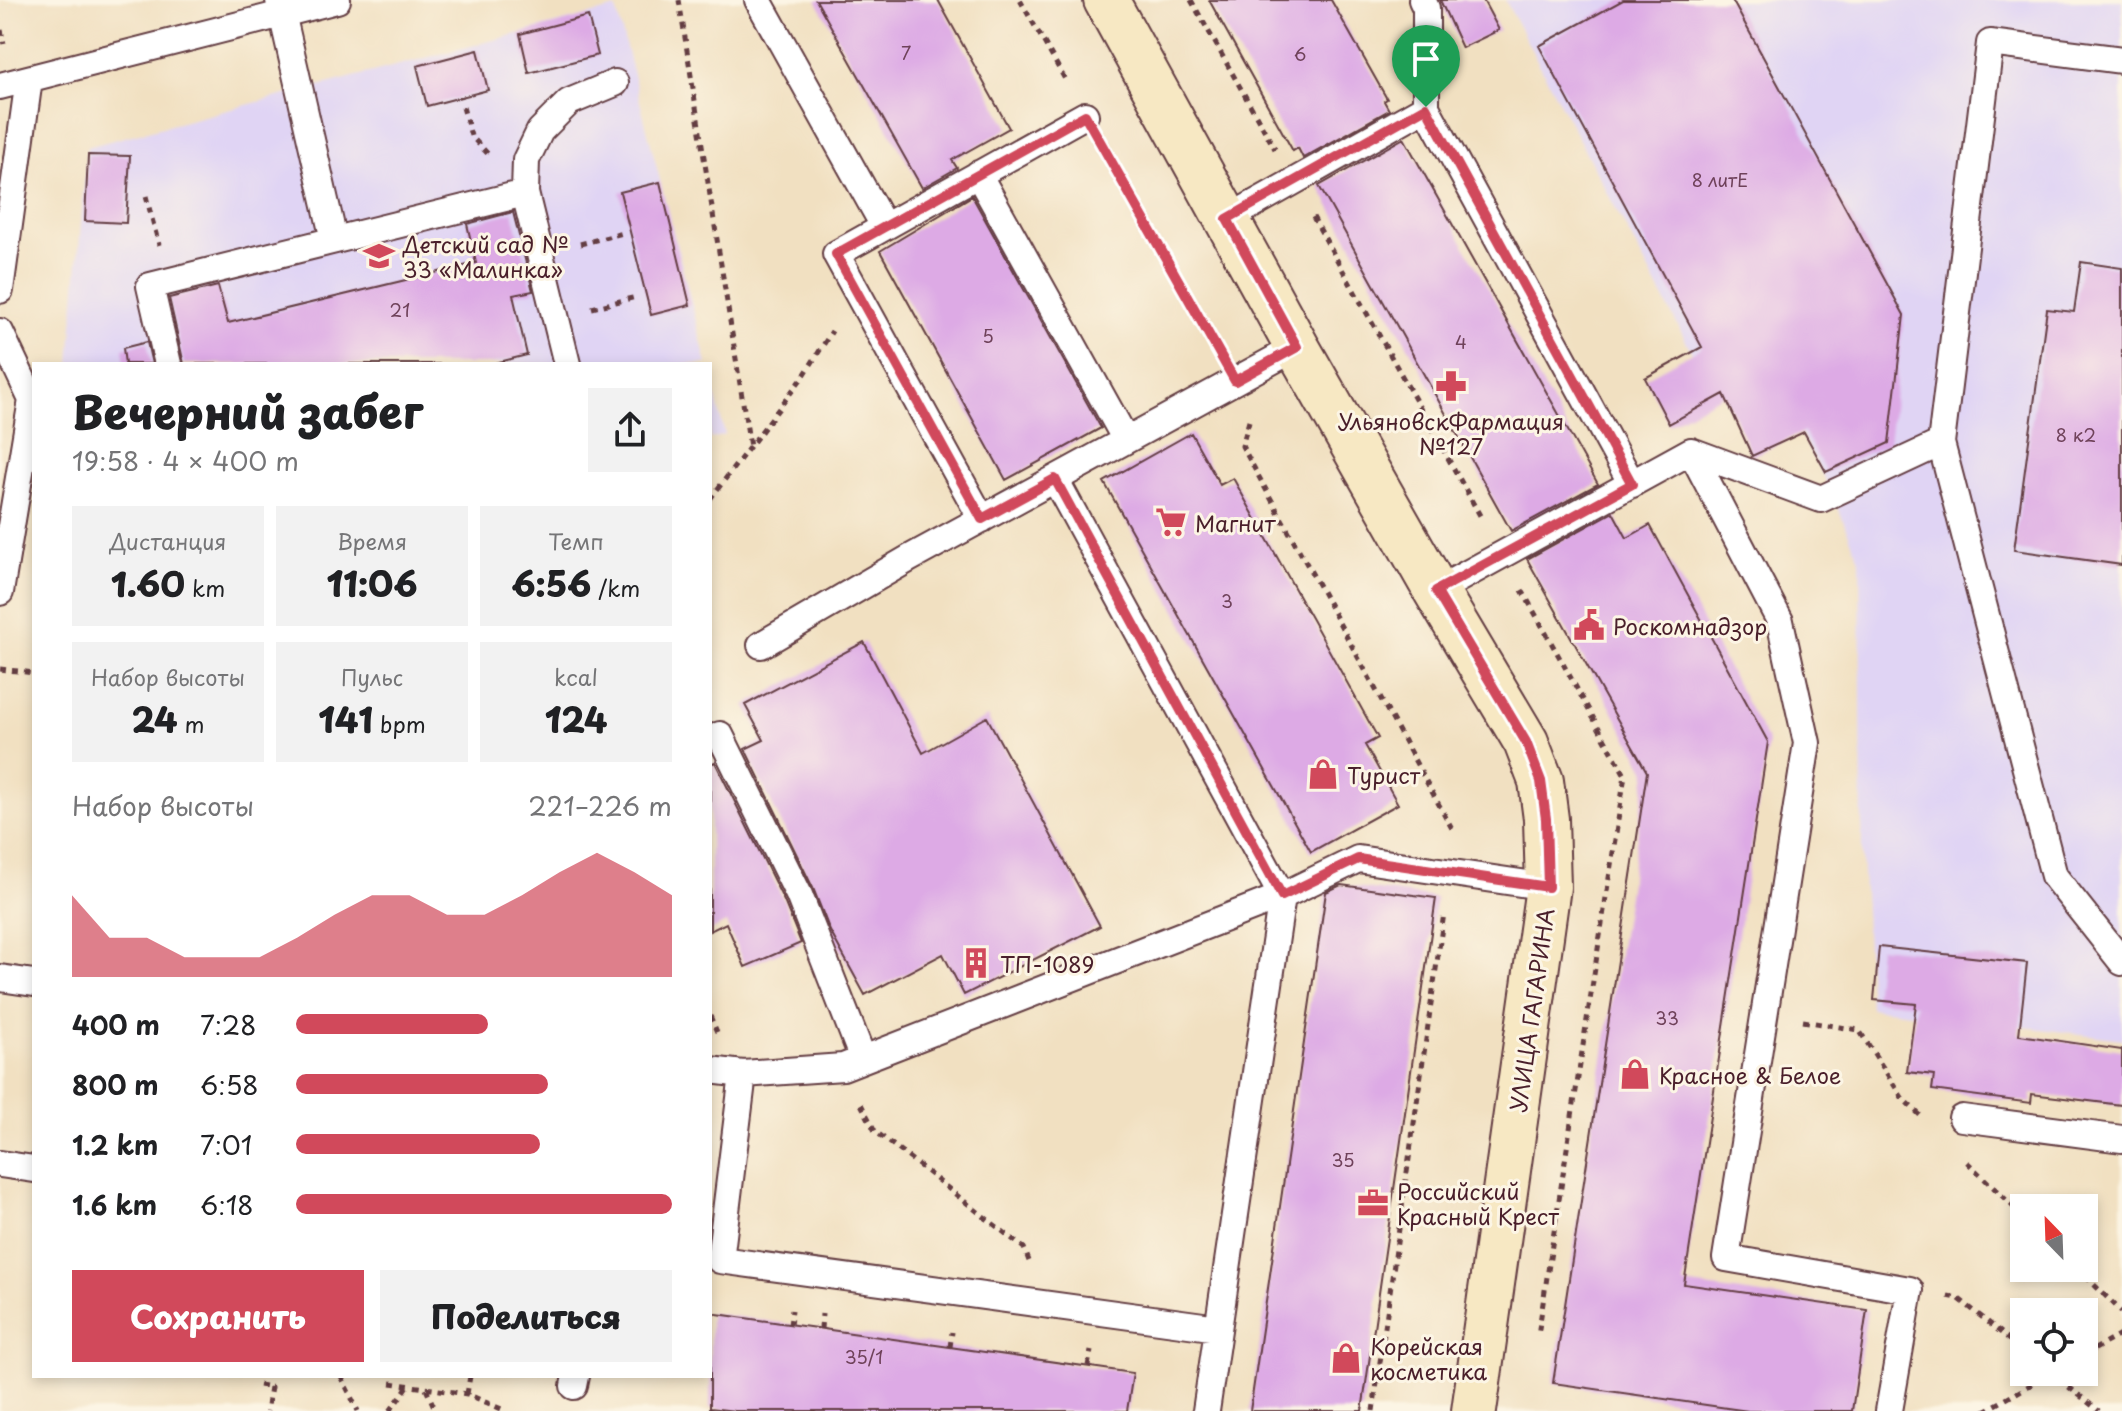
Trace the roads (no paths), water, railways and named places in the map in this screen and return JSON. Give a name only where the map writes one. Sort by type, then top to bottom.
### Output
[{"type":"main road","name":"УЛИЦА ГАГАРИНА","points":[[1106,0],[1297,347],[1526,742],[1541,781],[1546,819],[1548,887],[1474,1411]]},
{"type":"lane","points":[[0,86],[281,7],[337,0]]},
{"type":"lane","points":[[758,0],[884,226]]},
{"type":"lane","points":[[1422,0],[1426,8],[1426,107],[1632,484]]},
{"type":"lane","points":[[281,7],[334,240]]},
{"type":"lane","points":[[2122,60],[1990,43],[1941,443],[2054,876],[2122,962]]},
{"type":"lane","points":[[0,290],[29,79]]},
{"type":"lane","points":[[567,362],[525,193],[526,160],[540,131],[569,102],[615,83]]},
{"type":"lane","points":[[1227,219],[1426,107]]},
{"type":"lane","points":[[982,519],[836,254],[1085,115]]},
{"type":"lane","points":[[978,174],[1126,440]]},
{"type":"lane","points":[[168,362],[150,286],[525,193]]},
{"type":"lane","points":[[0,332],[32,400],[0,592]]},
{"type":"lane","points":[[761,645],[982,519],[1297,347]]},
{"type":"lane","points":[[1436,591],[1691,451],[1821,499],[1941,443]]},
{"type":"lane","points":[[1691,451],[1780,621],[1807,743],[1726,1258],[1910,1290],[1889,1411]]},
{"type":"lane","points":[[1055,479],[1282,896],[1206,1411]]},
{"type":"lane","points":[[720,735],[799,895],[853,1063]]},
{"type":"lane","points":[[712,1070],[743,1074],[853,1063],[1282,896],[1358,859],[1548,887]]},
{"type":"lane","points":[[0,978],[32,983]]},
{"type":"lane","points":[[743,1074],[715,1259],[1218,1328]]},
{"type":"lane","points":[[1962,1118],[2122,1139]]},
{"type":"lane","points":[[0,1164],[32,1169]]},
{"type":"place","name":"Детский сад № 33 «Малинка»","points":[[379,256]]},
{"type":"place","name":"УльяновскФармация №127","points":[[1451,386]]},
{"type":"place","name":"Магнит","points":[[1171,522]]},
{"type":"place","name":"Роскомнадзор","points":[[1589,625]]},
{"type":"place","name":"Турист","points":[[1323,774]]},
{"type":"place","name":"ТП-1089","points":[[976,963]]},
{"type":"place","name":"Красное & Белое","points":[[1635,1074]]},
{"type":"place","name":"Российский Красный Крест","points":[[1373,1203]]},
{"type":"place","name":"Корейская косметика","points":[[1346,1358]]}]
